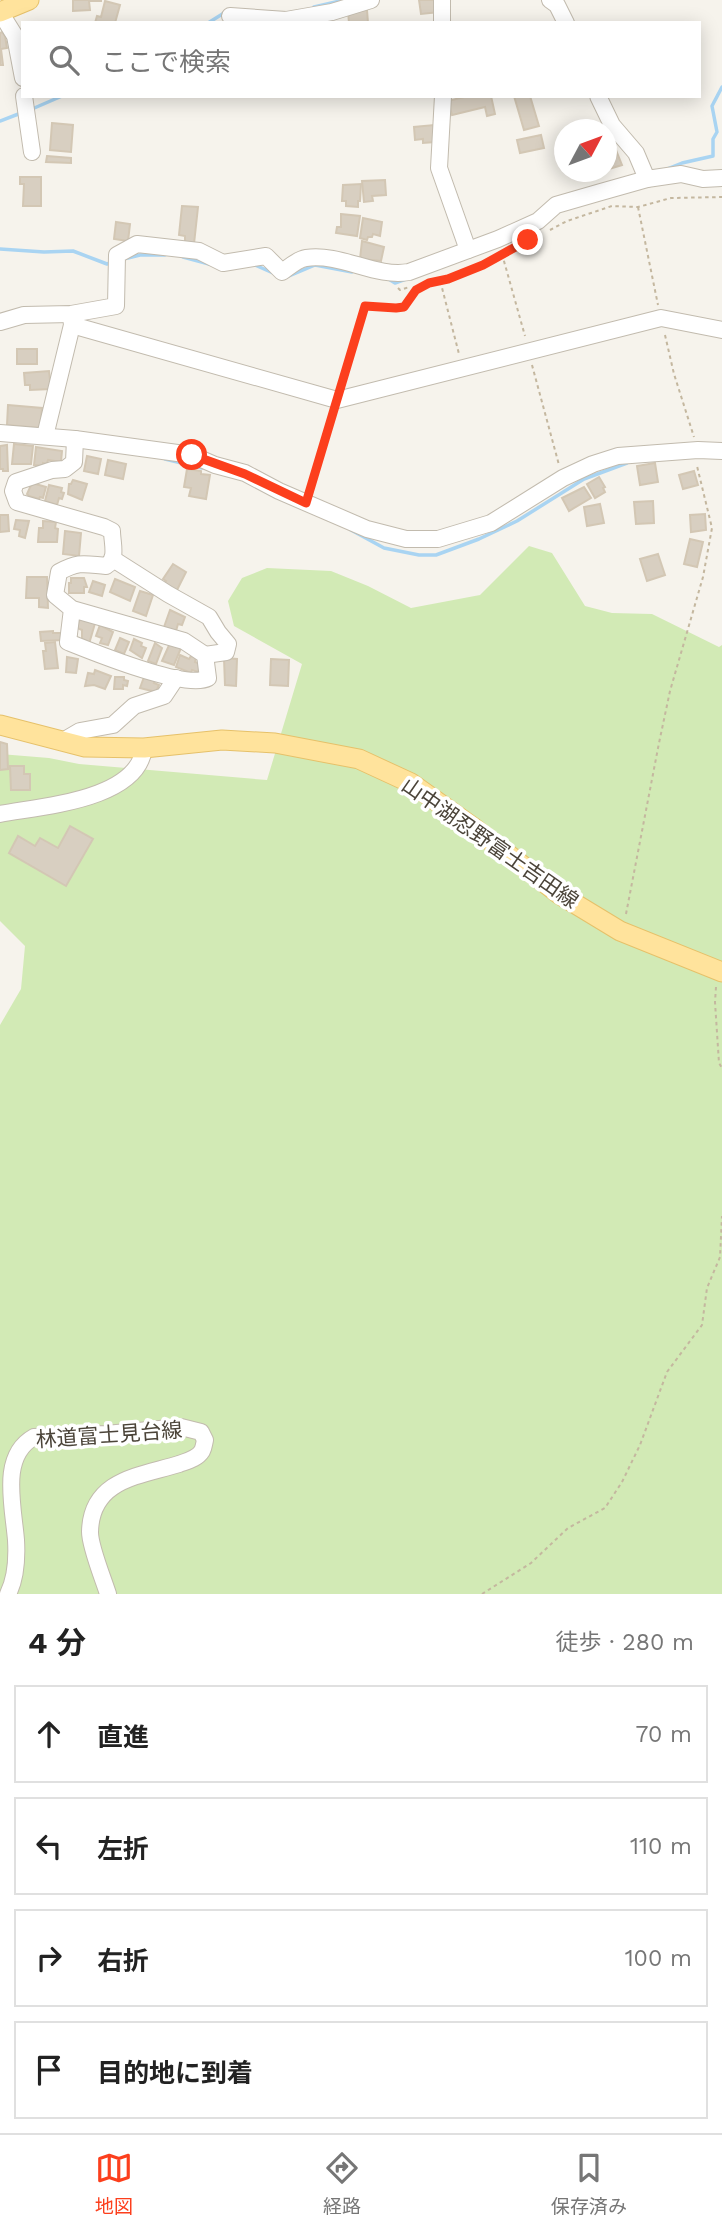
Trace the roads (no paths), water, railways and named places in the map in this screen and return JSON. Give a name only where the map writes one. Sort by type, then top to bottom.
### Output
[{"type":"main road","points":[[0,12],[29,0]]},
{"type":"main road","name":"山中湖忍野富士吉田線","points":[[0,725],[85,747],[144,748],[222,740],[275,743],[359,760],[411,783],[559,894],[620,931],[720,971]]},
{"type":"street","points":[[230,16],[286,20],[332,12],[371,0]]},
{"type":"street","points":[[442,0],[442,21]]},
{"type":"street","points":[[550,0],[557,5],[565,21]]},
{"type":"street","points":[[0,12],[15,36],[21,68]]},
{"type":"street","points":[[24,98],[32,152]]},
{"type":"street","points":[[443,98],[439,168],[468,250]]},
{"type":"street","points":[[599,98],[612,125],[636,153],[647,179]]},
{"type":"street","points":[[71,320],[116,306],[117,255],[137,244],[199,251],[223,262],[265,256],[282,272],[303,258],[336,259],[392,273],[409,272],[538,221],[556,205],[647,179],[681,174],[703,179],[722,178]]},
{"type":"street","points":[[0,322],[24,315],[71,320],[337,400],[661,318],[722,330]]},
{"type":"street","points":[[45,436],[71,320]]},
{"type":"street","points":[[0,433],[75,439],[192,455],[245,474],[367,529],[406,539],[438,539],[491,523],[563,478],[618,456],[698,450],[722,451]]},
{"type":"street","points":[[75,439],[74,462],[65,469],[52,470],[16,482],[13,491],[17,502],[112,531],[113,559],[106,566],[87,562],[59,572],[55,595],[72,608],[184,641],[205,655],[226,652],[228,644],[209,617],[113,559]]},
{"type":"street","points":[[72,608],[68,642],[106,658],[176,678],[201,682],[208,678],[205,655]]},
{"type":"street","points":[[63,741],[80,731],[113,725],[134,706],[164,696],[176,678]]},
{"type":"street","points":[[0,814],[99,795],[121,783],[132,773],[142,760],[144,748]]},
{"type":"street","name":"林道富士見台線","points":[[8,1594],[14,1575],[16,1540],[6,1482],[7,1465],[28,1440],[34,1437],[181,1427],[201,1432],[205,1440],[201,1451],[193,1459],[119,1482],[96,1504],[92,1513],[90,1535],[108,1594]]},
{"type":"waterway","points":[[314,7],[344,0]]},
{"type":"waterway","points":[[211,21],[224,13]]},
{"type":"waterway","points":[[667,169],[713,156],[713,139],[717,132],[712,106],[722,87]]},
{"type":"waterway","points":[[32,109],[57,98]]},
{"type":"waterway","points":[[0,121],[21,113]]},
{"type":"waterway","points":[[0,249],[73,251],[110,263]]},
{"type":"waterway","points":[[128,258],[165,255]]},
{"type":"waterway","points":[[183,257],[209,264]]},
{"type":"waterway","points":[[255,265],[273,273]]},
{"type":"waterway","points":[[289,276],[315,265],[352,272]]},
{"type":"waterway","points":[[387,278],[395,283],[406,279]]},
{"type":"waterway","points":[[165,459],[202,468]]},
{"type":"waterway","points":[[351,530],[384,548],[419,555],[436,555],[517,521],[584,479],[627,463]]}]
